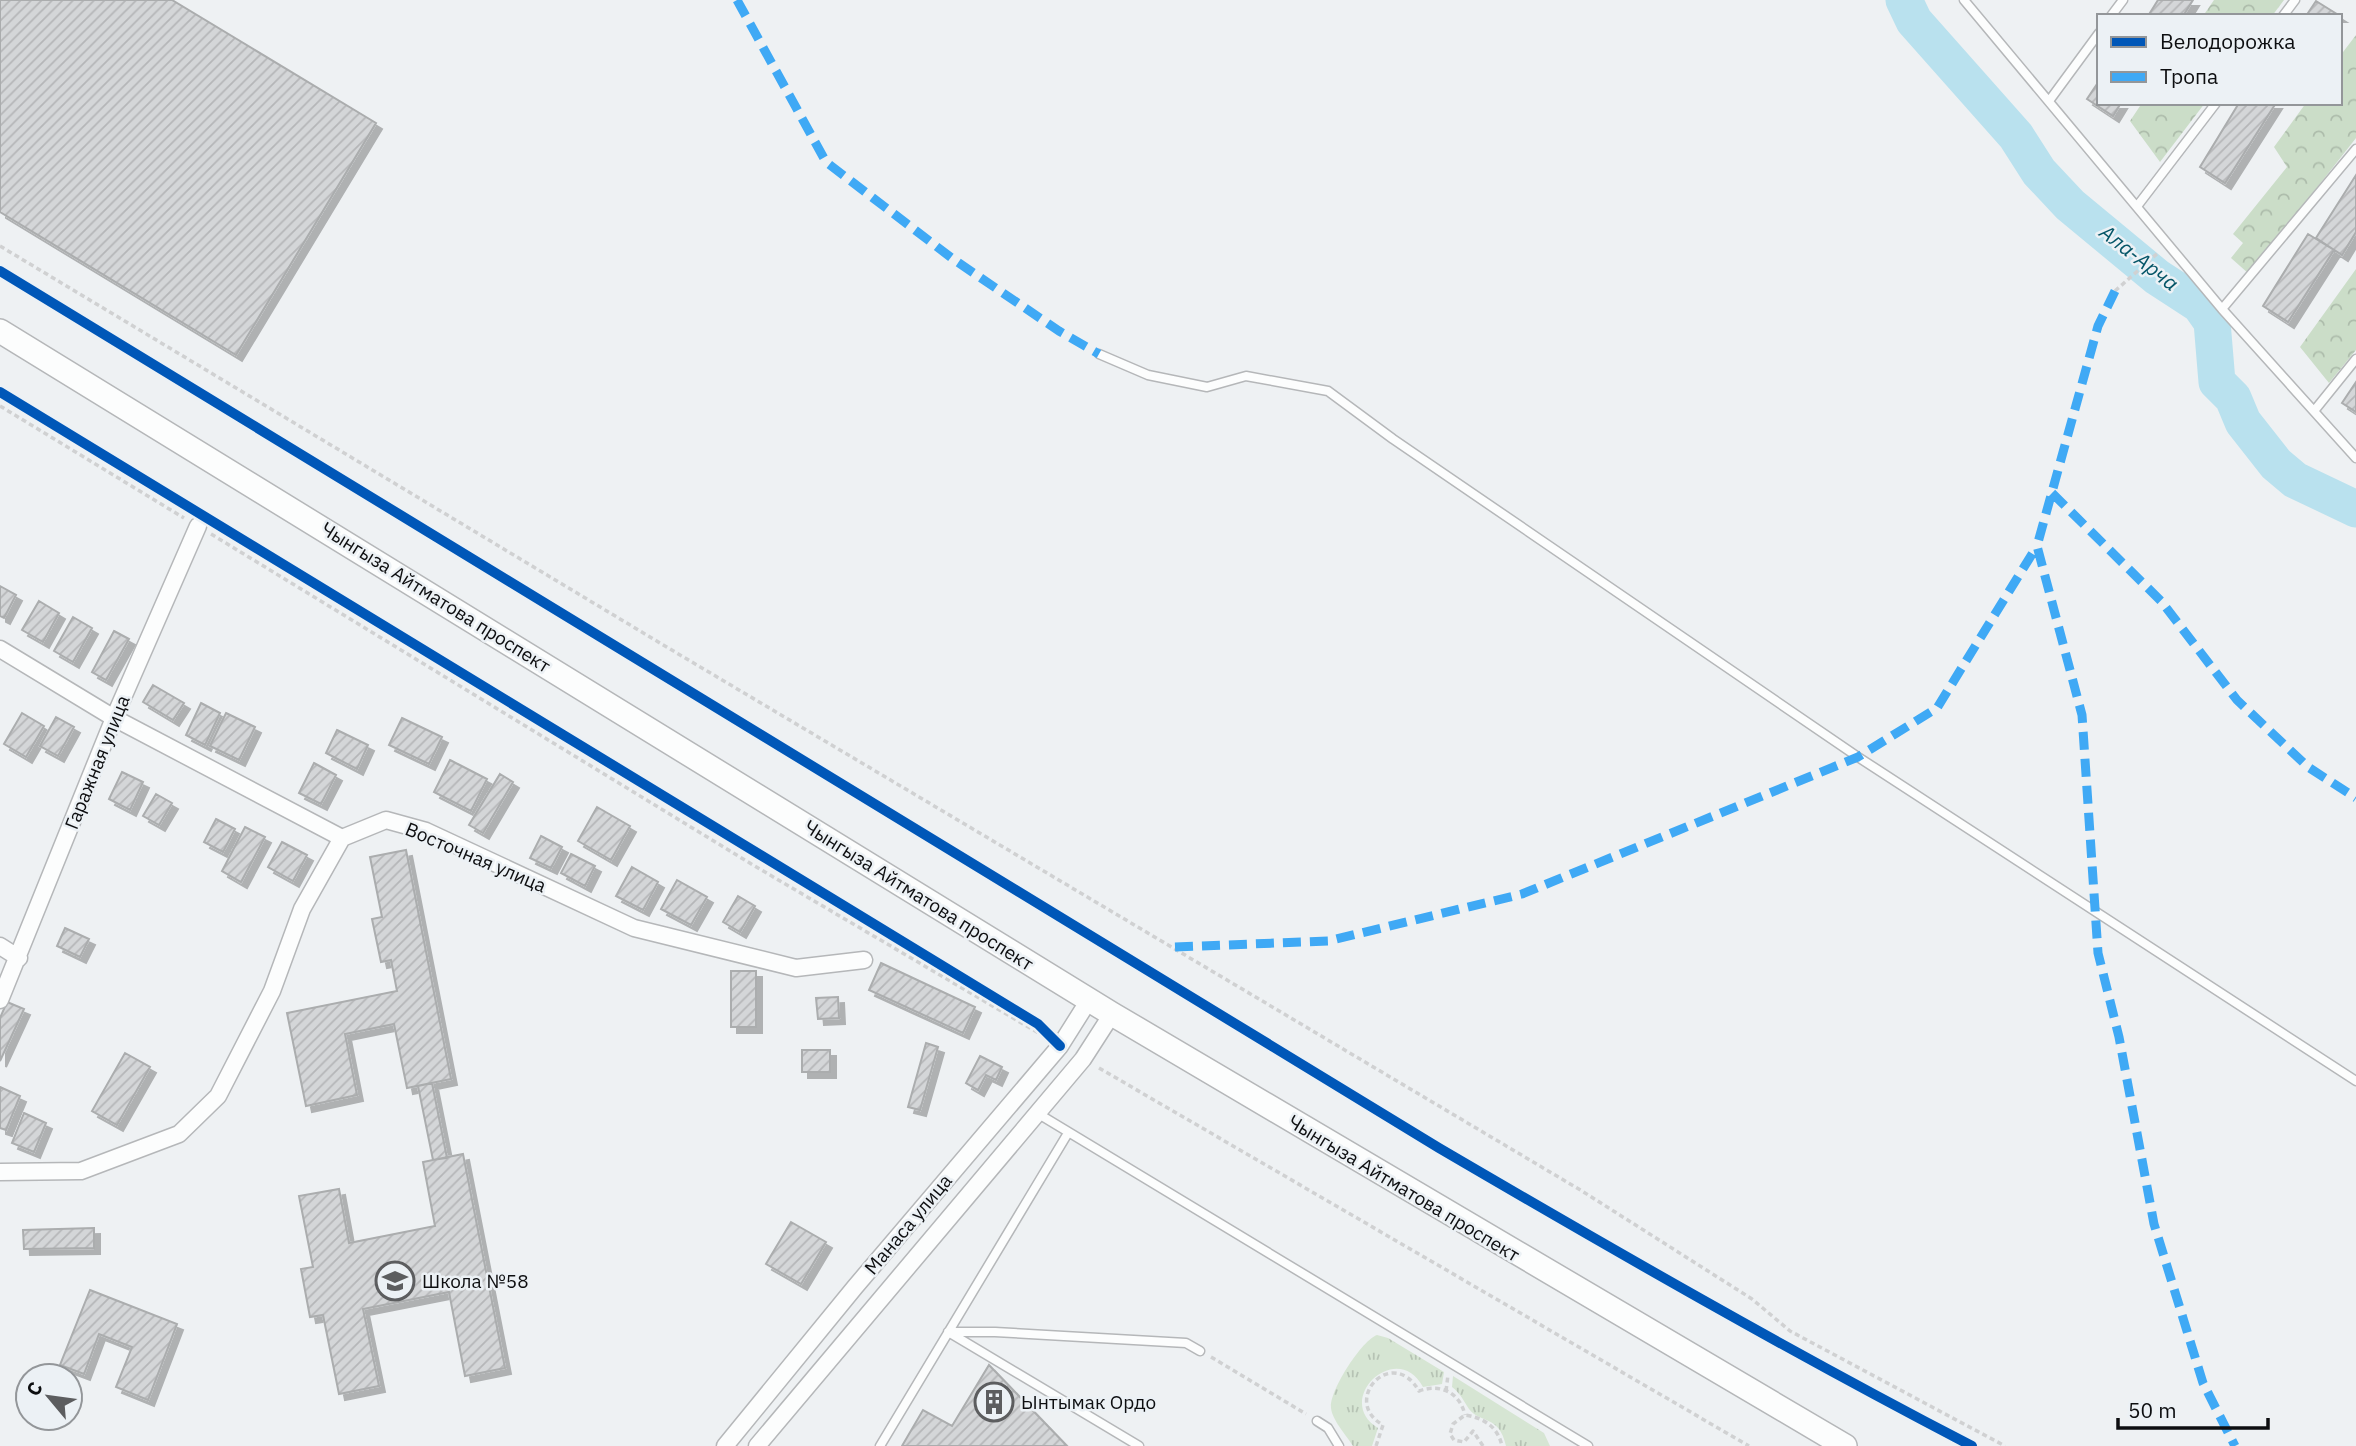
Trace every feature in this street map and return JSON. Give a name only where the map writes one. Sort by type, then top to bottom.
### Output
[{"type":"main road","name":"Чынгыза Айтматова проспект","points":[[0,331],[1112,1014],[1842,1445]]},
{"type":"street","name":"Гаражная улица","points":[[0,1000],[114,718],[200,519]]},
{"type":"street","points":[[0,649],[114,718],[342,838],[302,909],[272,991],[218,1096],[179,1134],[81,1171],[0,1172]]},
{"type":"street","name":"Восточная улица","points":[[342,838],[386,820],[426,831],[634,928],[796,968],[864,960]]},
{"type":"street","points":[[0,946],[19,958]]},
{"type":"street","name":"Манаса улица","points":[[725,1446],[855,1287],[1060,1046],[1089,1000]]},
{"type":"street","name":"Манаса улица","points":[[757,1446],[1083,1059],[1112,1014]]},
{"type":"lane","points":[[1965,0],[2222,309],[2356,458]]},
{"type":"lane","points":[[2049,101],[2097,36]]},
{"type":"lane","points":[[2138,205],[2214,105]]},
{"type":"lane","points":[[2222,309],[2356,149]]},
{"type":"lane","points":[[1099,355],[1148,375],[1207,387],[1246,376],[1328,391],[1393,439],[1858,757],[2356,1081]]},
{"type":"lane","points":[[2314,411],[2356,359]]},
{"type":"lane","points":[[1037,1113],[1588,1446]]},
{"type":"lane","points":[[880,1446],[1068,1133]]},
{"type":"lane","points":[[948,1332],[995,1332],[1186,1343],[1200,1351]]},
{"type":"lane","points":[[948,1332],[1139,1446]]},
{"type":"lane","points":[[1317,1421],[1328,1428],[1339,1446]]},
{"type":"lane","points":[[1564,1446],[1570,1436]]},
{"type":"path","points":[[2115,291],[2169,244]]},
{"type":"path","points":[[0,246],[665,646],[1582,1191],[1752,1299],[1790,1331],[2005,1446]]},
{"type":"path","points":[[0,392],[200,519],[1038,1024],[1060,1046]]},
{"type":"path","points":[[0,406],[200,519]]},
{"type":"path","points":[[1083,1059],[1749,1446]]},
{"type":"path","points":[[1200,1351],[1317,1421]]},
{"type":"path","points":[[1376,1446],[1383,1425],[1370,1414],[1366,1397],[1375,1380],[1382,1375],[1401,1374],[1409,1378],[1419,1391],[1430,1387],[1446,1391],[1461,1402],[1465,1415],[1491,1426],[1502,1446]]},
{"type":"path","points":[[1465,1415],[1450,1429],[1454,1440],[1464,1442],[1473,1431],[1483,1446]]},
{"type":"green space","points":[[2214,0],[2284,0],[2274,14],[2204,14]]},
{"type":"green space","points":[[2356,35],[2356,138],[2249,274],[2231,258],[2243,243],[2233,234],[2287,167],[2274,147],[2305,105],[2342,105],[2342,53]]},
{"type":"green space","points":[[2141,105],[2203,105],[2160,162],[2130,121]]},
{"type":"green space","points":[[2356,269],[2356,350],[2329,383],[2300,347]]},
{"type":"green space","points":[[1377,1335],[1388,1338],[1444,1372],[1442,1384],[1423,1387],[1412,1374],[1399,1369],[1385,1371],[1365,1390],[1362,1403],[1366,1416],[1378,1428],[1372,1446],[1353,1446],[1334,1418],[1332,1400],[1355,1356]]},
{"type":"green space","points":[[1453,1376],[1544,1433],[1550,1446],[1506,1446],[1499,1429],[1473,1414],[1452,1387]]},
{"type":"building","points":[[0,0],[172,0],[376,123],[236,355],[0,212]]},
{"type":"building","points":[[2158,0],[2193,0],[2184,14],[2149,14]]},
{"type":"building","points":[[2316,1],[2337,14],[2307,14]]},
{"type":"building","points":[[2097,84],[2097,105],[2120,105],[2113,116],[2087,99]]},
{"type":"building","points":[[2238,105],[2275,105],[2225,183],[2200,167]]},
{"type":"building","points":[[2356,175],[2356,232],[2342,255],[2316,238]]},
{"type":"building","points":[[2308,234],[2334,250],[2288,322],[2263,306]]},
{"type":"building","points":[[2356,382],[2356,412],[2342,403]]},
{"type":"building","points":[[0,586],[16,595],[4,618],[0,616]]},
{"type":"building","points":[[39,601],[59,613],[43,642],[22,630]]},
{"type":"building","points":[[73,617],[92,628],[73,662],[54,651]]},
{"type":"building","points":[[114,631],[129,639],[106,680],[92,672]]},
{"type":"building","points":[[153,685],[184,703],[173,720],[143,702]]},
{"type":"building","points":[[201,703],[220,713],[205,745],[186,735]]},
{"type":"building","points":[[22,713],[44,726],[26,757],[4,744]]},
{"type":"building","points":[[226,713],[255,727],[239,760],[210,746]]},
{"type":"building","points":[[56,717],[74,727],[58,756],[40,746]]},
{"type":"building","points":[[402,718],[442,737],[429,764],[389,745]]},
{"type":"building","points":[[337,730],[368,745],[357,769],[326,753]]},
{"type":"building","points":[[450,760],[487,779],[471,811],[434,792]]},
{"type":"building","points":[[314,763],[336,775],[321,804],[299,793]]},
{"type":"building","points":[[122,772],[143,782],[130,810],[109,799]]},
{"type":"building","points":[[500,774],[513,782],[483,833],[469,825]]},
{"type":"building","points":[[156,794],[172,803],[159,825],[143,816]]},
{"type":"building","points":[[597,807],[630,826],[611,860],[578,841]]},
{"type":"building","points":[[216,819],[235,829],[223,852],[204,842]]},
{"type":"building","points":[[245,827],[265,837],[241,882],[222,871]]},
{"type":"building","points":[[541,836],[562,847],[551,868],[530,858]]},
{"type":"building","points":[[282,842],[307,855],[293,881],[268,867]]},
{"type":"building","points":[[406,850],[451,1079],[407,1088],[394,1024],[345,1034],[357,1095],[306,1106],[287,1013],[397,991],[391,960],[381,962],[372,919],[382,917],[370,857]]},
{"type":"building","points":[[571,854],[595,866],[585,886],[561,873]]},
{"type":"building","points":[[632,867],[658,882],[643,910],[616,896]]},
{"type":"building","points":[[677,880],[707,897],[691,925],[661,909]]},
{"type":"building","points":[[738,896],[755,906],[740,932],[723,922]]},
{"type":"building","points":[[65,928],[89,939],[80,957],[57,946]]},
{"type":"building","points":[[881,963],[975,1007],[963,1033],[869,990]]},
{"type":"building","points":[[731,971],[756,971],[756,1027],[731,1027]]},
{"type":"building","points":[[838,997],[839,1018],[818,1019],[816,998]]},
{"type":"building","points":[[7,1002],[24,1009],[0,1061],[0,1018]]},
{"type":"building","points":[[926,1043],[938,1047],[920,1110],[908,1107]]},
{"type":"building","points":[[802,1050],[830,1050],[830,1072],[802,1072]]},
{"type":"building","points":[[125,1053],[150,1067],[117,1125],[92,1111]]},
{"type":"building","points":[[980,1056],[1002,1067],[996,1080],[986,1075],[978,1090],[966,1083]]},
{"type":"building","points":[[432,1083],[447,1158],[433,1160],[418,1086]]},
{"type":"building","points":[[0,1087],[20,1096],[6,1130],[0,1128]]},
{"type":"building","points":[[24,1113],[46,1123],[34,1152],[12,1143]]},
{"type":"building","name":"Школа №58","points":[[463,1154],[505,1368],[465,1376],[449,1292],[363,1309],[379,1386],[339,1394],[323,1315],[310,1317],[301,1269],[313,1267],[299,1196],[339,1189],[349,1243],[435,1226],[423,1162]]},
{"type":"building","points":[[791,1222],[826,1242],[801,1284],[766,1264]]},
{"type":"building","points":[[94,1228],[94,1248],[24,1249],[23,1230]]},
{"type":"building","points":[[90,1290],[177,1324],[148,1400],[116,1387],[132,1347],[99,1334],[84,1374],[84,1362],[61,1362]]},
{"type":"building","name":"Ынтымак Ордо","points":[[989,1365],[1067,1446],[902,1446],[923,1410],[952,1426]]},
{"type":"waterway","name":"Ала-Арча","points":[[1904,0],[1914,21],[2016,136],[2039,172],[2070,205],[2157,277],[2200,305],[2212,322],[2217,382],[2233,398],[2243,422],[2276,464],[2295,480],[2356,509]]},
{"type":"marked path","points":[[737,0],[826,162],[953,259],[1059,331],[1099,354]]},
{"type":"marked path","points":[[2115,291],[2098,326],[2037,546],[2082,715],[2098,953],[2119,1037],[2154,1224],[2203,1383],[2235,1446]]},
{"type":"marked path","points":[[2052,493],[2161,601],[2237,700],[2308,767],[2356,798]]},
{"type":"marked path","points":[[1175,947],[1328,941],[1522,894],[1858,757],[1937,708],[2037,546]]},
{"type":"cycle path","points":[[0,271],[1439,1148],[1704,1300],[1972,1446]]},
{"type":"cycle path","points":[[0,392],[1038,1024],[1060,1046]]},
{"type":"place","name":"Школа №58","points":[[395,1281]]},
{"type":"place","name":"Ынтымак Ордо","points":[[994,1402]]}]
